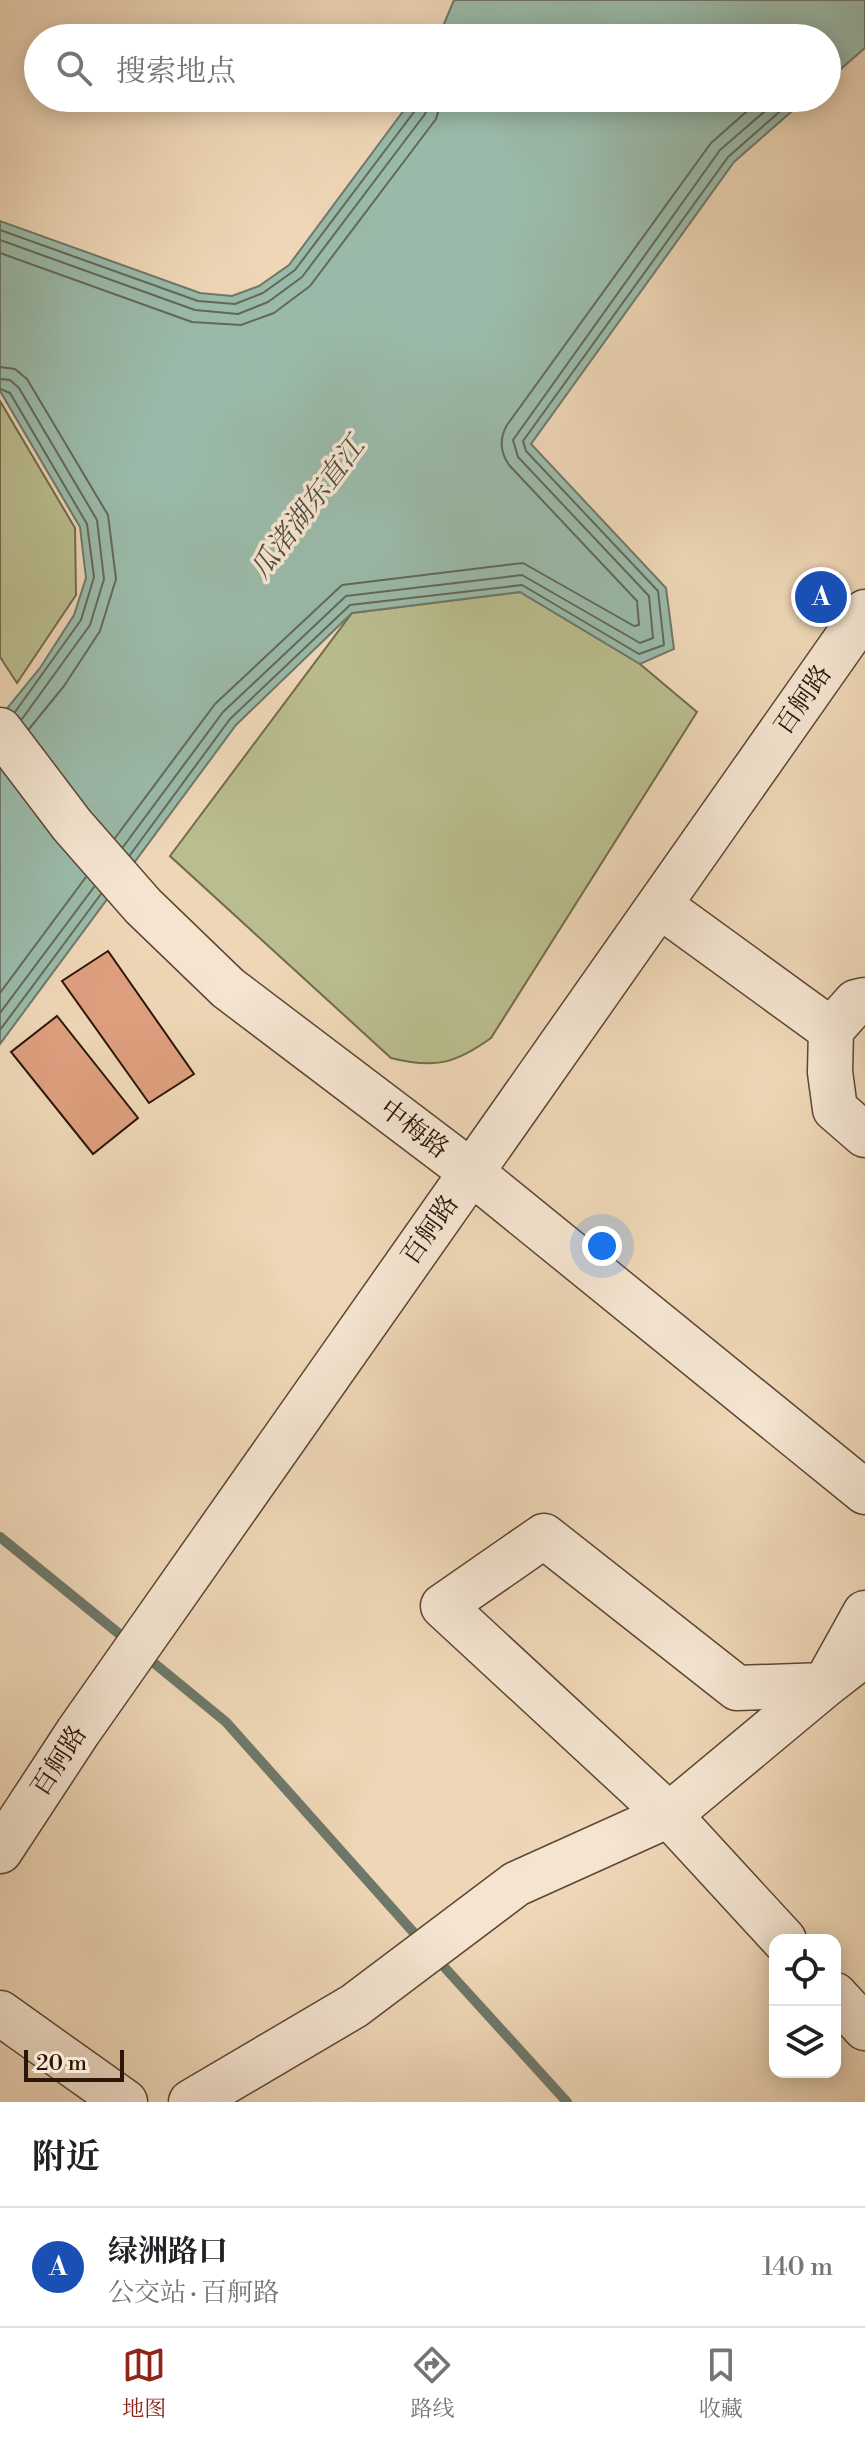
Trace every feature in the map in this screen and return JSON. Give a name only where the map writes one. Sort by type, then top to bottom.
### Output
[{"type":"street","name":"百舸路","points":[[0,1851],[78,1732],[865,612]]},
{"type":"street","name":"中梅路","points":[[0,730],[72,825],[143,906],[228,988],[471,1172],[865,1492]]},
{"type":"street","points":[[659,905],[831,1030]]},
{"type":"street","points":[[865,1000],[856,1002],[831,1030],[830,1072],[835,1109],[865,1135]]},
{"type":"street","points":[[778,1934],[669,1815],[443,1606],[544,1536],[737,1688],[825,1685]]},
{"type":"street","points":[[825,1685],[865,1613]]},
{"type":"street","points":[[191,2102],[354,2006],[516,1884],[669,1815],[865,1654]]},
{"type":"street","points":[[841,2002],[865,2028]]},
{"type":"street","points":[[0,2013],[125,2102]]},
{"type":"green space","points":[[0,401],[75,528],[76,595],[17,683],[0,657]]},
{"type":"green space","points":[[520,592],[640,664],[697,712],[491,1038],[466,1054],[444,1062],[420,1063],[391,1058],[170,856],[352,613]]},
{"type":"water","points":[[454,0],[865,0],[865,48],[841,69],[841,24],[444,24]]},
{"type":"water","name":"瓜渚湖东直江","points":[[403,112],[791,112],[734,162],[531,444],[666,588],[674,649],[640,664],[520,592],[352,613],[236,725],[0,1044],[0,717],[40,668],[74,615],[86,578],[80,527],[0,391],[0,221],[200,293],[232,296],[259,286],[289,265]]},
{"type":"building","points":[[108,951],[194,1074],[149,1103],[62,981]]},
{"type":"building","points":[[57,1016],[138,1118],[93,1154],[11,1052]]},
{"type":"waterway","points":[[0,1537],[128,1641]]},
{"type":"waterway","points":[[143,1654],[226,1722],[423,1943]]},
{"type":"waterway","points":[[436,1958],[567,2102]]},
{"type":"place","name":"绿洲路口","points":[[821,597]]}]
